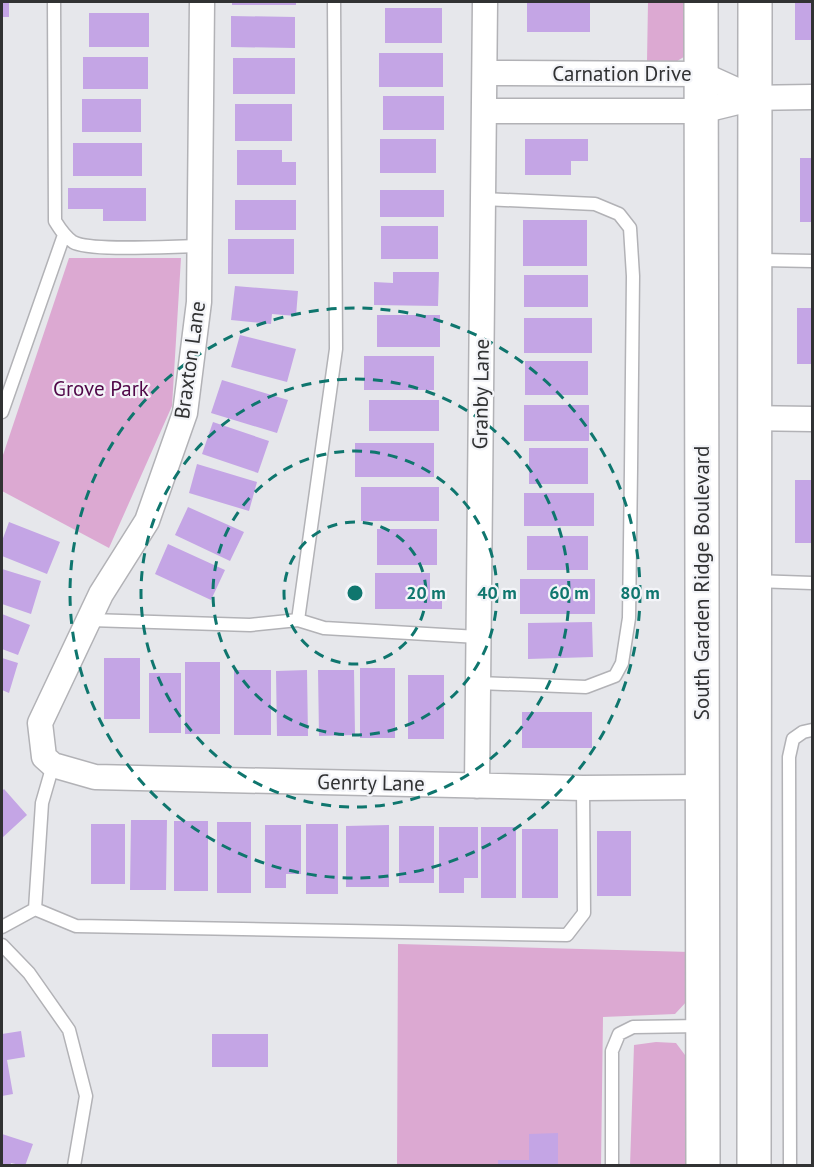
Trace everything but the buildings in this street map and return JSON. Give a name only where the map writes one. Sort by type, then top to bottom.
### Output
[{"type":"main road","name":"South Garden Ridge Boulevard","points":[[701,2],[703,1166]]},
{"type":"main road","points":[[754,1166],[755,2]]},
{"type":"street","name":"Braxton Lane","points":[[49,761],[40,723],[101,594],[147,521],[185,413],[200,302],[202,2]]},
{"type":"street","name":"Granby Lane","points":[[477,786],[485,2]]},
{"type":"street","name":"Carnation Drive","points":[[486,73],[701,74],[754,98]]},
{"type":"street","name":"Carnation Drive","points":[[485,111],[701,111],[754,98],[813,97]]},
{"type":"street","points":[[754,418],[813,419]]},
{"type":"street","name":"Genrty Lane","points":[[49,761],[95,777],[583,788],[702,787]]},
{"type":"lane","points":[[54,2],[55,220],[64,235],[75,243],[98,246],[200,246]]},
{"type":"lane","points":[[298,620],[336,349],[334,2]]},
{"type":"lane","points":[[478,683],[586,687],[615,676],[624,656],[629,618],[633,276],[630,228],[619,214],[595,204],[483,199]]},
{"type":"lane","points":[[2,412],[64,235]]},
{"type":"lane","points":[[754,260],[813,261]]},
{"type":"lane","points":[[754,581],[813,583]]},
{"type":"lane","points":[[90,620],[250,626],[298,620],[324,628],[478,637]]},
{"type":"lane","points":[[790,1166],[789,757],[793,739],[803,732],[813,730]]},
{"type":"lane","points":[[35,909],[42,803],[49,761]]},
{"type":"lane","points":[[35,909],[76,927],[567,935],[584,914],[583,788]]},
{"type":"lane","points":[[2,927],[35,909]]},
{"type":"lane","points":[[2,945],[29,973],[69,1030],[86,1096],[74,1166]]},
{"type":"lane","points":[[612,1166],[612,1051],[619,1034],[633,1027],[703,1026]]},
{"type":"green space","points":[[648,2],[690,2],[687,55],[669,66],[647,61]]},
{"type":"green space","name":"Grove Park","points":[[69,258],[181,258],[172,406],[109,548],[2,491],[2,458]]},
{"type":"green space","points":[[398,944],[690,952],[688,1000],[675,1014],[603,1017],[601,1165],[397,1166]]},
{"type":"green space","points":[[656,1042],[676,1043],[688,1059],[688,1165],[630,1166],[634,1045]]}]
